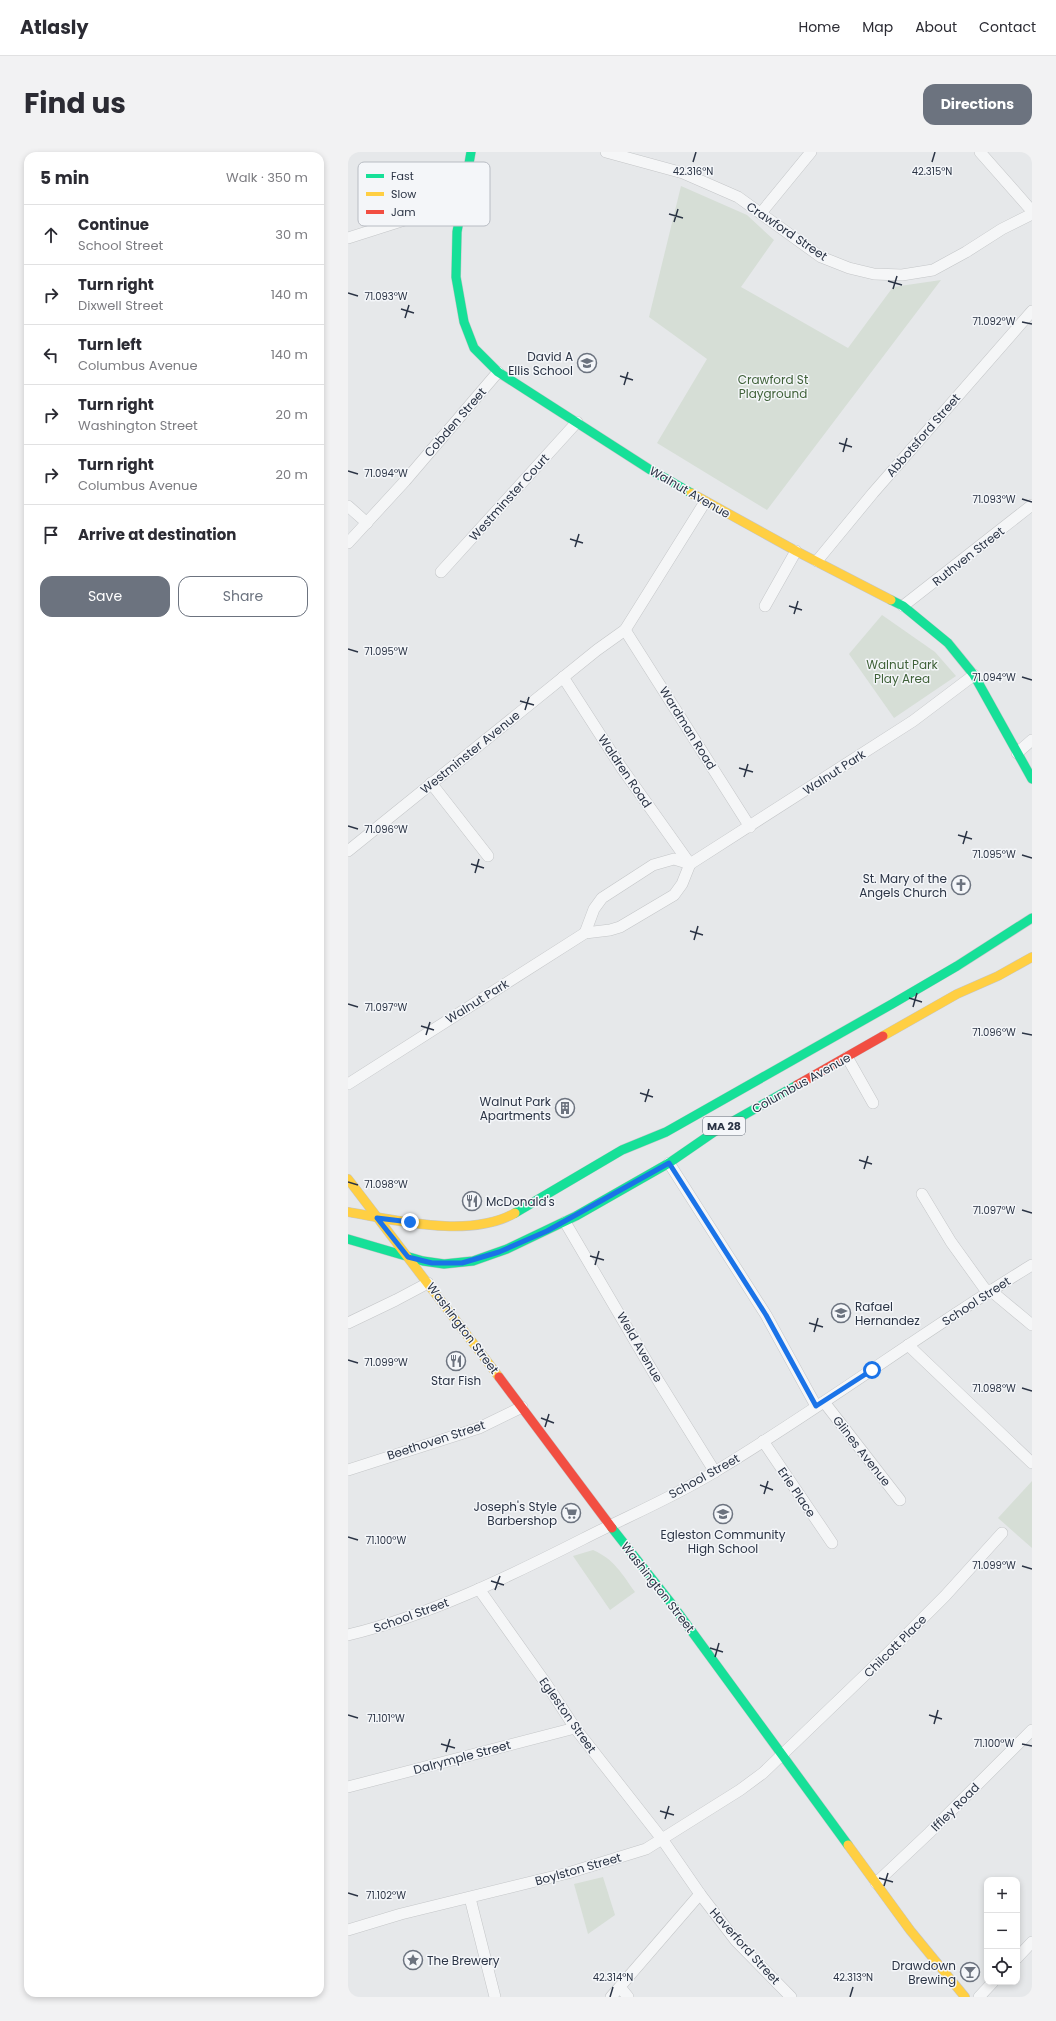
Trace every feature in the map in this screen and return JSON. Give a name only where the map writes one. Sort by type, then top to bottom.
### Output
[{"type":"main road","name":"Walnut Avenue","points":[[469,162],[471,152]]},
{"type":"main road","name":"Walnut Avenue","points":[[458,226],[456,277],[464,322],[474,348],[498,372],[649,469],[705,502],[903,606],[948,643],[974,675],[1032,779]]},
{"type":"main road","name":"Columbus Avenue","points":[[348,1212],[377,1218],[459,1226],[486,1223],[509,1216],[622,1150],[666,1132],[837,1035],[958,966],[1032,918]]},
{"type":"main road","name":"Columbus Avenue","points":[[348,1239],[408,1257],[444,1264],[467,1262],[507,1249],[565,1222],[669,1163],[714,1132],[957,994],[998,976],[1032,957]]},
{"type":"main road","name":"Washington Street","points":[[348,1179],[610,1525],[656,1582],[910,1930],[964,1997]]},
{"type":"street","points":[[761,213],[811,152]]},
{"type":"street","name":"Crawford Street","points":[[613,153],[683,173],[738,197],[821,257],[849,268],[874,274],[902,275],[933,270],[1032,212]]},
{"type":"street","points":[[983,153],[1032,212]]},
{"type":"street","points":[[348,238],[386,226]]},
{"type":"street","name":"Abbotsford Street","points":[[817,561],[873,493],[1032,312]]},
{"type":"street","name":"Cobden Street","points":[[348,543],[498,372]]},
{"type":"street","name":"Westminster Court","points":[[441,572],[576,422]]},
{"type":"street","name":"Westminster Avenue","points":[[348,851],[563,677],[625,630],[705,502]]},
{"type":"street","points":[[348,506],[367,523]]},
{"type":"street","name":"Ruthven Street","points":[[903,606],[1032,506]]},
{"type":"street","points":[[765,606],[796,551]]},
{"type":"street","name":"Wardman Road","points":[[625,630],[750,827]]},
{"type":"street","name":"Walnut Park","points":[[348,1084],[586,933],[610,930],[620,927],[674,895],[682,884],[690,864],[750,827],[913,721],[974,675]]},
{"type":"street","name":"Waldren Road","points":[[563,677],[622,767],[690,864]]},
{"type":"street","points":[[1017,753],[1032,740]]},
{"type":"street","points":[[431,783],[488,856]]},
{"type":"street","points":[[586,933],[594,909],[602,898],[653,865],[674,859],[690,864]]},
{"type":"street","points":[[846,1057],[873,1103]]},
{"type":"street","name":"Glines Avenue","points":[[669,1163],[766,1315],[820,1404],[900,1500]]},
{"type":"street","points":[[922,1194],[951,1242],[988,1291],[1032,1325]]},
{"type":"street","name":"Weld Avenue","points":[[565,1222],[659,1382],[715,1472]]},
{"type":"street","name":"School Street","points":[[348,1635],[422,1613],[478,1589],[715,1472],[820,1404],[988,1291],[1031,1266]]},
{"type":"street","points":[[348,1323],[428,1283]]},
{"type":"street","points":[[908,1345],[1032,1463]]},
{"type":"street","name":"Beethoven Street","points":[[348,1470],[479,1428],[522,1407]]},
{"type":"street","name":"Erie Place","points":[[763,1441],[832,1543]]},
{"type":"street","name":"Chilcott Place","points":[[782,1754],[890,1652],[945,1596],[1002,1533]]},
{"type":"street","name":"Egleston Street","points":[[478,1589],[547,1685],[575,1728],[662,1839],[700,1894]]},
{"type":"street","name":"Dalrymple Street","points":[[348,1787],[575,1728]]},
{"type":"street","name":"Iffley Road","points":[[876,1883],[929,1833],[1032,1730]]},
{"type":"street","name":"Boylston Street","points":[[348,1930],[401,1914],[568,1873],[646,1849],[740,1790],[763,1773],[782,1754]]},
{"type":"street","points":[[611,1997],[700,1894]]},
{"type":"street","name":"Haverford Street","points":[[700,1894],[736,1941],[791,1997]]},
{"type":"street","points":[[470,1898],[495,1997]]},
{"type":"street","points":[[1020,1955],[1032,1942]]},
{"type":"street","points":[[979,1997],[990,1985]]},
{"type":"street","points":[[620,1987],[628,1997]]},
{"type":"green space","name":"Crawford St Playground","points":[[681,186],[747,215],[774,240],[741,287],[848,348],[893,287],[941,280],[767,510],[657,443],[707,359],[649,317]]},
{"type":"green space","name":"Walnut Park Play Area","points":[[882,615],[935,652],[956,676],[894,718],[849,654]]},
{"type":"green space","points":[[1032,1481],[1032,1548],[998,1518]]},
{"type":"green space","points":[[593,1550],[612,1562],[622,1573],[635,1592],[610,1610],[573,1556]]},
{"type":"green space","points":[[603,1877],[615,1915],[588,1934],[574,1884]]},
{"type":"traffic: fast","points":[[469,162],[471,152]]},
{"type":"traffic: fast","points":[[458,226],[456,277],[464,322],[474,348],[498,372],[649,469],[691,493]]},
{"type":"traffic: fast","points":[[891,600],[903,606],[948,643],[974,675],[1032,779]]},
{"type":"traffic: fast","points":[[515,1213],[622,1150],[666,1132],[892,1004],[957,966],[1032,918]]},
{"type":"traffic: fast","points":[[348,1239],[423,1261],[444,1264],[473,1261],[507,1249],[576,1216],[669,1163],[714,1132],[797,1085]]},
{"type":"traffic: fast","points":[[612,1528],[671,1603],[848,1845]]},
{"type":"traffic: slow","points":[[691,493],[796,551],[891,600]]},
{"type":"traffic: slow","points":[[883,1036],[957,994],[998,976],[1032,957]]},
{"type":"traffic: slow","points":[[348,1179],[499,1377]]},
{"type":"traffic: slow","points":[[348,1212],[410,1223],[455,1226],[477,1225],[497,1221],[515,1213]]},
{"type":"traffic: slow","points":[[848,1845],[910,1930],[965,1997]]},
{"type":"traffic: jam","points":[[797,1085],[883,1036]]},
{"type":"traffic: jam","points":[[499,1377],[612,1528]]},
{"type":"place","name":"David A Ellis School","points":[[587,363]]},
{"type":"place","name":"St. Mary of the Angels Church","points":[[961,885]]},
{"type":"place","name":"Walnut Park Apartments","points":[[565,1108]]},
{"type":"place","name":"McDonald's","points":[[472,1201]]},
{"type":"place","name":"Rafael Hernandez","points":[[841,1313]]},
{"type":"place","name":"Star Fish","points":[[456,1361]]},
{"type":"place","name":"Joseph's Style Barbershop","points":[[571,1513]]},
{"type":"place","name":"Egleston Community High School","points":[[723,1514]]},
{"type":"place","name":"The Brewery","points":[[413,1960]]},
{"type":"place","name":"Drawdown Brewing","points":[[970,1972]]},
{"type":"route","points":[[410,1222],[377,1218],[408,1257],[444,1264],[467,1262],[499,1252],[547,1231],[669,1163],[766,1315],[816,1406],[872,1370]]}]
